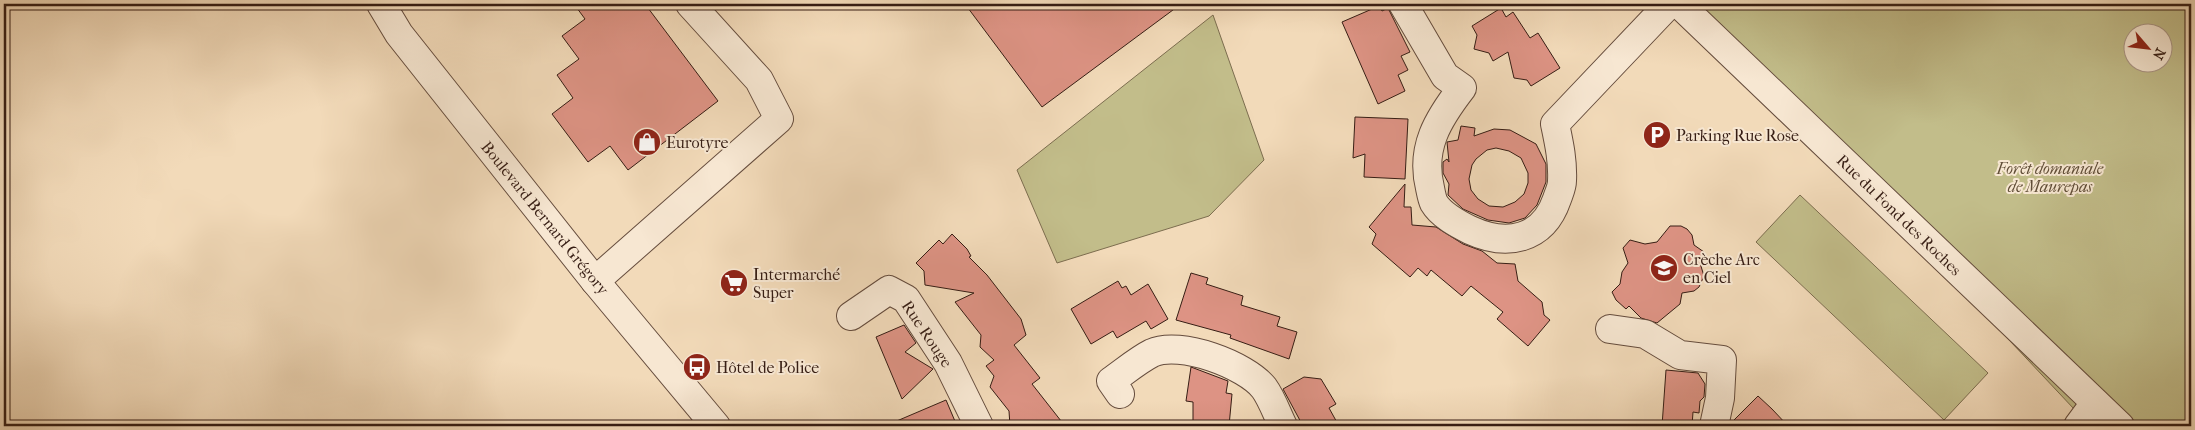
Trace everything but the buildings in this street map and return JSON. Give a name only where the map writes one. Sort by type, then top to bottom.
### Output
[{"type":"street","name":"Boulevard Bernard Grégory","points":[[381,4],[399,34],[595,281],[716,426]]},
{"type":"street","points":[[595,281],[779,119],[758,80],[690,4]]},
{"type":"street","points":[[1403,4],[1445,76],[1462,88],[1441,115],[1429,144],[1427,175],[1434,203],[1456,223],[1478,234],[1500,239],[1524,237],[1540,227],[1553,209],[1562,183],[1562,156],[1554,124],[1669,4]]},
{"type":"street","name":"Rue du Fond des Roches","points":[[1679,4],[2120,426]]},
{"type":"street","name":"Rue Rouge","points":[[851,316],[889,290],[906,299],[948,363],[979,426]]},
{"type":"street","points":[[1610,330],[1645,334],[1680,355],[1722,360],[1720,398],[1714,426]]},
{"type":"street","points":[[1120,394],[1111,382],[1154,352],[1184,349],[1218,360],[1243,372],[1264,388],[1283,426]]},
{"type":"street","points":[[2078,426],[2095,403]]},
{"type":"green space","name":"Forêt domaniale de Maurepas","points":[[1693,4],[2191,4],[2191,426],[2090,426]]},
{"type":"green space","points":[[1213,15],[1264,160],[1209,216],[1057,263],[1017,170]]},
{"type":"green space","points":[[1800,195],[1988,373],[1944,420],[1756,242]]},
{"type":"place","name":"Parking Rue Rose","points":[[1657,135]]},
{"type":"place","name":"Eurotyre","points":[[647,142]]},
{"type":"place","name":"Crèche Arc en Ciel","points":[[1664,268]]},
{"type":"place","name":"Intermarché Super","points":[[734,283]]},
{"type":"place","name":"Hôtel de Police","points":[[697,367]]}]
